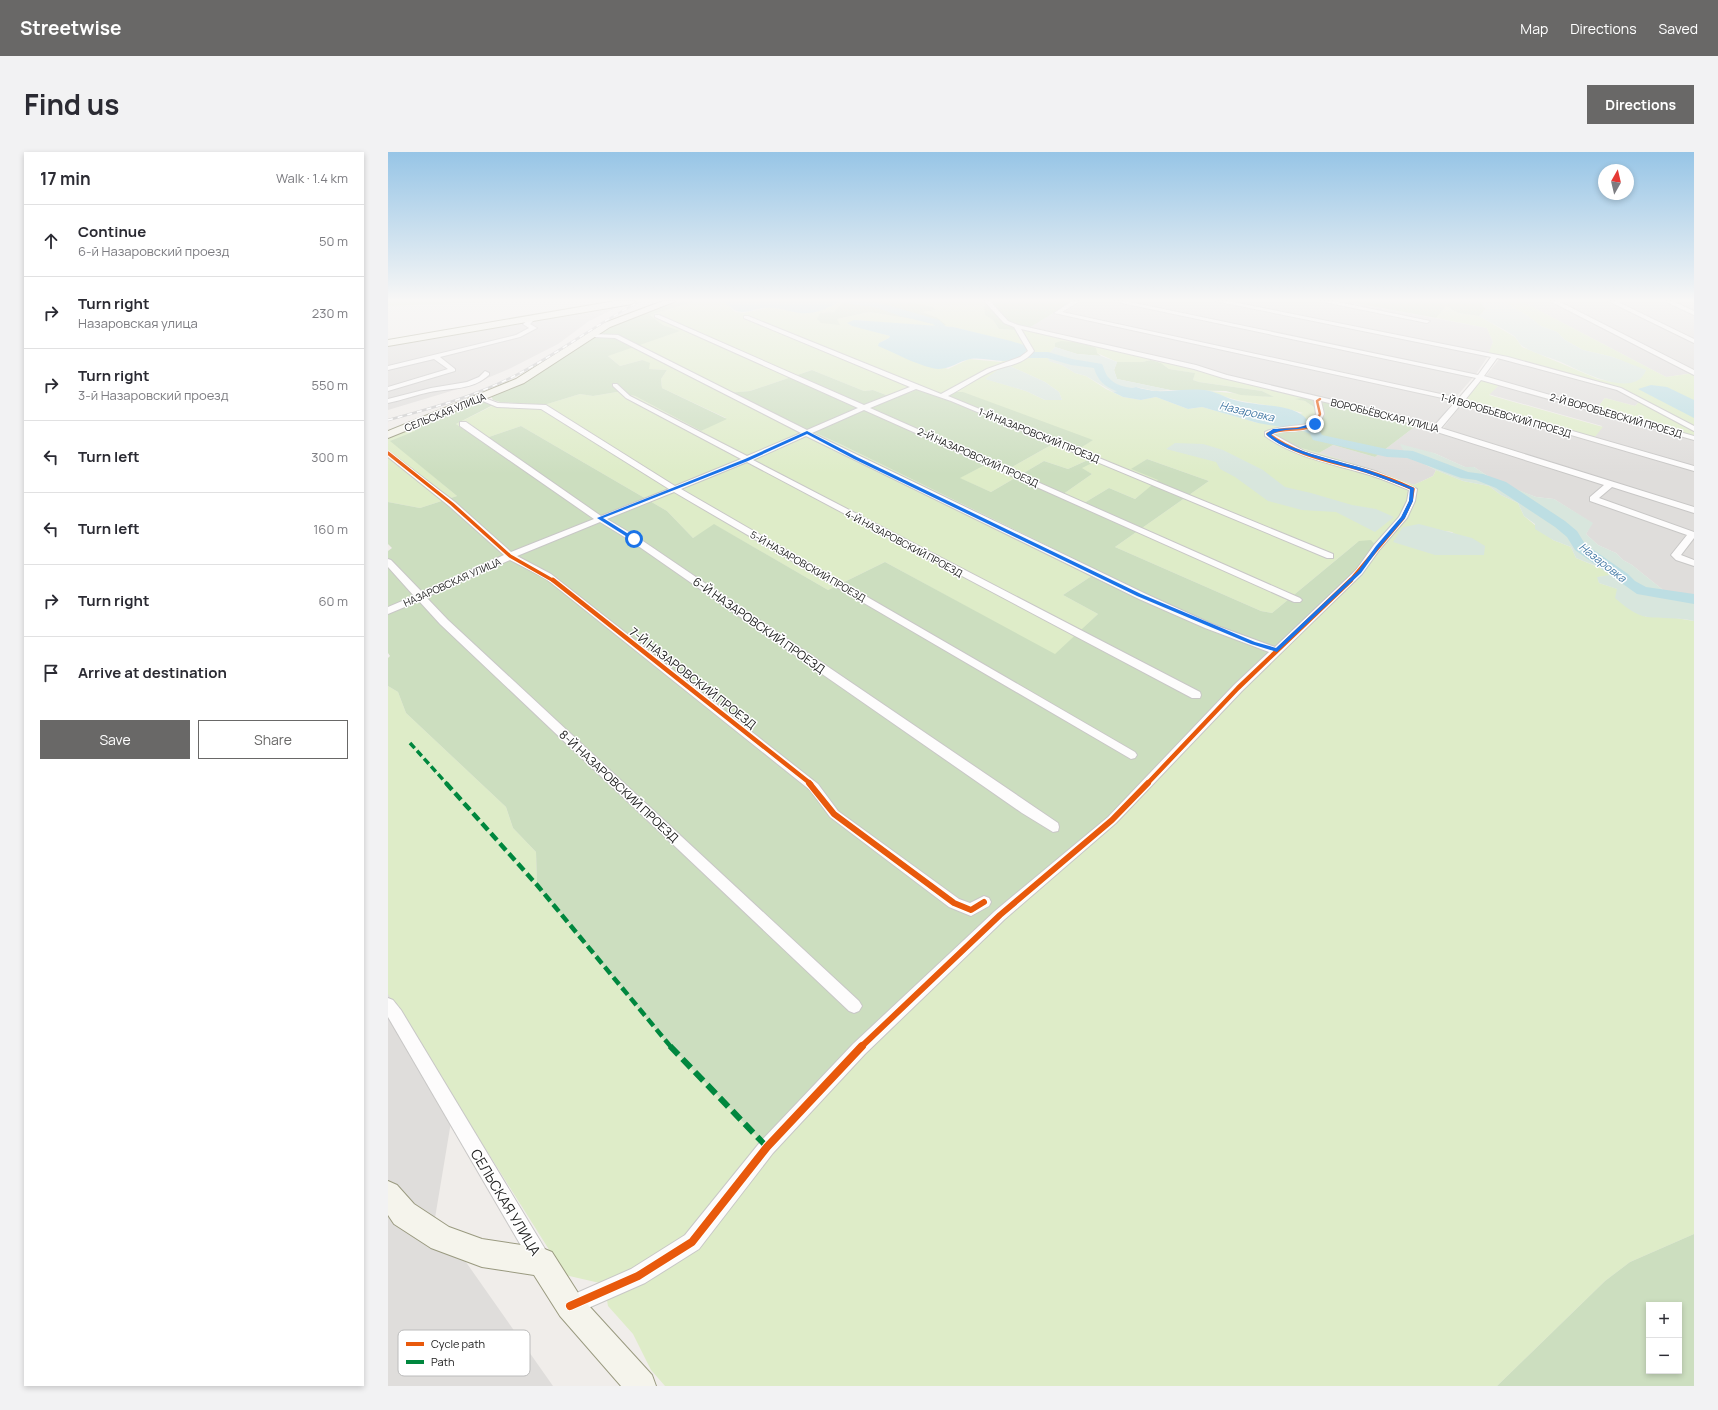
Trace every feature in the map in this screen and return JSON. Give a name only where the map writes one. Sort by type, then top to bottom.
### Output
[{"type":"street","points":[[388,368],[429,359]]},
{"type":"street","points":[[388,389],[453,370],[438,359]]},
{"type":"street","name":"СЕЛЬСКАЯ УЛИЦА","points":[[388,435],[520,381],[555,359]]},
{"type":"street","points":[[661,359],[807,432],[855,458],[1139,595],[1253,643],[1277,651]]},
{"type":"street","name":"2-Й НАЗАРОВСКИЙ ПРОЕЗД","points":[[754,359],[1297,600]]},
{"type":"street","name":"1-Й НАЗАРОВСКИЙ ПРОЕЗД","points":[[847,359],[942,396],[1330,556]]},
{"type":"street","points":[[942,396],[989,370],[1023,359]]},
{"type":"street","name":"ВОРОБЬЁВСКАЯ УЛИЦА","points":[[1159,359],[1196,367],[1225,377],[1436,428],[1694,510]]},
{"type":"street","name":"1-Й ВОРОБЪЕВСКИЙ ПРОЕЗД","points":[[1274,359],[1460,400],[1694,469]]},
{"type":"street","name":"2-Й ВОРОБЪЕВСКИЙ ПРОЕЗД","points":[[1392,359],[1480,377],[1694,438]]},
{"type":"street","points":[[1436,428],[1480,377],[1493,359]]},
{"type":"street","points":[[1505,359],[1619,389],[1694,429]]},
{"type":"street","points":[[1666,359],[1694,373]]},
{"type":"street","points":[[388,402],[430,390],[475,382],[483,378],[487,374],[485,373]]},
{"type":"street","name":"4-Й НАЗАРОВСКИЙ ПРОЕЗД","points":[[615,385],[628,396],[746,460],[1196,695]]},
{"type":"street","name":"НАЗАРОВСКАЯ УЛИЦА","points":[[388,611],[599,518],[746,460],[865,407],[916,387]]},
{"type":"street","name":"5-Й НАЗАРОВСКИЙ ПРОЕЗД","points":[[480,398],[498,405],[543,407],[675,489],[1131,755]]},
{"type":"street","points":[[570,1306],[638,1276],[692,1242],[767,1147],[860,1049],[1000,915],[1112,820],[1194,736],[1238,688],[1359,572],[1377,547],[1403,518],[1411,501],[1413,489],[1367,471],[1297,450],[1276,441],[1268,434],[1274,430],[1298,429],[1315,424],[1320,414],[1317,401],[1320,399]]},
{"type":"street","name":"6-Й НАЗАРОВСКИЙ ПРОЕЗД","points":[[463,424],[599,518],[634,539],[1019,805],[1054,827]]},
{"type":"street","name":"7-Й НАЗАРОВСКИЙ ПРОЕЗД","points":[[388,453],[452,504],[510,556],[548,576],[814,787],[834,814],[954,903],[971,910],[984,902]]},
{"type":"street","points":[[1611,483],[1594,499],[1693,535],[1676,555],[1679,558],[1694,562]]},
{"type":"street","name":"8-Й НАЗАРОВСКИЙ ПРОЕЗД","points":[[388,562],[456,633],[854,1006]]},
{"type":"street","name":"СЕЛЬСКАЯ УЛИЦА","points":[[388,1005],[396,1015],[542,1262],[570,1306],[641,1386]]},
{"type":"street","points":[[388,1194],[404,1214],[441,1238],[482,1253],[542,1262]]},
{"type":"shaded area","points":[[388,359],[529,359],[471,385],[388,410]]},
{"type":"shaded area","points":[[1049,359],[1108,359],[1117,362],[1114,370],[1117,379],[1170,390],[1155,391],[1136,387],[1113,392],[1086,376],[1075,373],[1062,365],[1049,361]]},
{"type":"shaded area","points":[[1157,359],[1486,359],[1436,425]]},
{"type":"shaded area","points":[[1500,359],[1502,359],[1617,390],[1640,401],[1635,406],[1605,398],[1597,408],[1485,377]]},
{"type":"shaded area","points":[[1551,359],[1617,359],[1646,370],[1640,379],[1631,383],[1619,383],[1606,381]]},
{"type":"shaded area","points":[[1631,359],[1694,359],[1694,373],[1666,377]]},
{"type":"shaded area","points":[[1010,366],[1045,382],[1059,392],[1062,400],[1045,400],[1026,391],[985,379],[999,369]]},
{"type":"shaded area","points":[[1499,385],[1694,440],[1694,467],[1594,438],[1602,426],[1488,394]]},
{"type":"shaded area","points":[[1463,403],[1694,471],[1694,508],[1445,430],[1444,427]]},
{"type":"shaded area","points":[[1417,425],[1694,511],[1694,595],[1663,590],[1616,553],[1598,545],[1586,534],[1592,523],[1554,499],[1536,497],[1515,489],[1494,480],[1474,467],[1465,467],[1434,453],[1403,450],[1416,455],[1422,463],[1436,470],[1433,476],[1414,485],[1319,453],[1333,445],[1375,457]]},
{"type":"shaded area","points":[[1175,443],[1203,444],[1223,450],[1263,470],[1285,487],[1352,505],[1376,509],[1394,517],[1375,532],[1336,512],[1302,510],[1268,501],[1235,477],[1220,469],[1216,462],[1166,449]]},
{"type":"shaded area","points":[[1400,444],[1434,453],[1465,467],[1474,467],[1494,480],[1536,497],[1554,499],[1593,523],[1586,534],[1598,545],[1616,553],[1663,590],[1694,595],[1694,621],[1647,617],[1634,612],[1615,598],[1617,589],[1599,583],[1597,577],[1616,574],[1576,558],[1571,547],[1553,540],[1535,529],[1535,524],[1524,516],[1518,503],[1501,495],[1489,486],[1463,481],[1422,463],[1416,455],[1403,450]]},
{"type":"shaded area","points":[[1419,524],[1472,538],[1485,546],[1484,555],[1435,555],[1393,542],[1403,527]]},
{"type":"shaded area","points":[[388,941],[457,1086],[435,1218],[514,1330],[398,1330],[398,1376],[530,1376],[530,1353],[553,1386],[388,1386]]},
{"type":"green space","points":[[562,359],[611,359],[620,366],[642,360],[650,363],[649,369],[667,370],[661,379],[662,388],[727,419],[701,431],[635,396],[617,392],[593,396],[580,394],[544,405],[500,402],[493,400],[491,396],[540,373]]},
{"type":"green space","points":[[611,359],[920,359],[948,369],[969,359],[1001,362],[1006,359],[1049,359],[1049,361],[1062,365],[1075,373],[1086,376],[1106,389],[1123,397],[1141,400],[1156,397],[1188,409],[1202,407],[1258,423],[1303,413],[1280,407],[1233,399],[1210,391],[1273,397],[1262,391],[1199,382],[1193,380],[1194,373],[1169,369],[1161,363],[1151,360],[1142,362],[1117,362],[1109,359],[1150,359],[1195,369],[1323,401],[1297,399],[1305,401],[1324,414],[1318,425],[1277,440],[1371,469],[1414,485],[1433,476],[1436,470],[1463,481],[1489,486],[1501,495],[1518,503],[1524,516],[1553,540],[1571,547],[1576,558],[1617,575],[1598,577],[1599,583],[1618,589],[1646,617],[1664,616],[1694,621],[1694,1234],[1630,1262],[1605,1281],[1497,1386],[665,1386],[651,1370],[633,1334],[608,1306],[604,1284],[565,1275],[388,994],[388,686],[398,692],[406,713],[506,807],[513,828],[536,852],[537,885],[665,1041],[767,1147],[1359,541],[1272,613],[1261,611],[1115,547],[1209,481],[1147,459],[1132,469],[1159,480],[1135,499],[1109,488],[1079,506],[1059,497],[1092,474],[1081,468],[1090,459],[1068,469],[1044,461],[991,492],[959,478],[987,464],[1012,467],[1060,440],[1079,449],[1092,440],[947,396],[894,398],[873,390],[864,391],[812,370],[750,391],[728,393],[840,444],[1099,571],[1063,595],[1098,614],[1055,655],[885,562],[828,590],[715,525],[693,538],[667,511],[521,426],[480,440],[456,424],[500,402],[544,405],[580,394],[593,396],[617,392],[635,396],[701,431],[726,418],[662,388],[661,379],[667,370],[649,369],[642,360],[620,366]],"holes":[[[1010,366],[1045,382],[1059,392],[1062,400],[1045,400],[1026,391],[986,379]],[[1438,530],[1452,532],[1484,555],[1435,555]]]},
{"type":"green space","points":[[1505,359],[1550,359],[1598,379],[1612,382],[1646,371],[1617,359],[1631,359],[1666,377],[1694,373],[1694,436],[1597,408],[1605,398],[1635,406],[1640,401],[1619,389]]},
{"type":"green space","points":[[1151,360],[1161,363],[1169,369],[1195,373],[1193,380],[1199,382],[1262,391],[1274,397],[1241,395],[1226,391],[1170,390],[1117,379],[1114,370],[1117,362],[1142,362]]},
{"type":"green space","points":[[812,370],[864,391],[873,390],[894,398],[919,389],[947,396],[954,392],[963,392],[1093,440],[1079,449],[1060,440],[1012,467],[987,464],[960,478],[991,492],[1044,461],[1068,469],[1090,459],[1096,461],[1082,468],[1092,474],[1059,497],[1079,506],[1109,488],[1135,499],[1158,480],[1131,469],[1147,459],[1209,481],[1115,547],[1261,611],[1272,613],[1359,541],[1371,540],[1377,547],[1359,572],[1112,820],[1000,915],[767,1147],[665,1041],[537,885],[536,852],[513,828],[506,807],[406,713],[398,692],[388,686],[388,658],[390,656],[388,653],[388,551],[392,548],[388,544],[388,502],[420,508],[457,496],[390,441],[415,431],[408,428],[472,402],[481,401],[493,405],[456,424],[480,440],[521,426],[667,511],[693,538],[714,524],[828,590],[885,562],[1055,654],[1098,614],[1063,595],[1099,571],[840,444],[727,393],[750,391]]},
{"type":"green space","points":[[1480,380],[1499,385],[1489,395],[1603,427],[1594,438],[1466,400]]},
{"type":"green space","points":[[1303,398],[1323,401],[1417,425],[1375,457],[1333,445],[1319,453],[1277,441],[1273,435],[1279,431],[1318,425],[1324,414],[1305,401],[1295,399]]},
{"type":"green space","points":[[408,428],[416,431],[391,441],[457,496],[420,508],[388,502],[388,437]]},
{"type":"green space","points":[[1694,1234],[1694,1386],[1497,1386],[1605,1281],[1630,1262]]},
{"type":"water","points":[[907,359],[1014,359],[1006,361],[970,359],[942,369],[932,368]]},
{"type":"water","points":[[1651,385],[1667,387],[1694,400],[1694,418],[1638,389]]},
{"type":"water","points":[[1136,387],[1153,391],[1196,389],[1210,391],[1246,403],[1286,408],[1302,415],[1307,420],[1302,425],[1287,428],[1258,423],[1202,407],[1188,409],[1156,397],[1141,400],[1123,397],[1113,392]]},
{"type":"waterway","name":"Назаровка","points":[[1060,359],[1071,362],[1098,366],[1101,375],[1110,385],[1124,390],[1148,393]]},
{"type":"waterway","name":"Назаровка","points":[[1284,419],[1302,425],[1315,432],[1317,437],[1330,441],[1387,453],[1409,454],[1465,475],[1478,477],[1501,485],[1560,524],[1572,534],[1580,547],[1623,577],[1630,584],[1642,591],[1694,599]]},
{"type":"railway","points":[[388,420],[422,411],[488,388],[520,373],[545,359]]},
{"type":"marked path","points":[[410,743],[537,885],[665,1041],[767,1147]]},
{"type":"cycle path","points":[[570,1306],[638,1276],[692,1242],[767,1147],[859,1049],[1000,915],[1112,820],[1194,736],[1238,688],[1359,572],[1377,547],[1403,518],[1411,501],[1413,489],[1372,473],[1301,452],[1277,441],[1268,434],[1275,430],[1298,429],[1315,424],[1320,414],[1317,401],[1320,399]]},
{"type":"cycle path","points":[[388,453],[452,504],[510,556],[548,576],[814,787],[834,814],[954,903],[971,910],[984,902]]},
{"type":"route","points":[[634,539],[599,518],[746,460],[807,432],[855,458],[1139,595],[1253,643],[1277,651],[1359,572],[1377,547],[1403,518],[1411,501],[1413,489],[1367,471],[1297,450],[1276,441],[1268,434],[1274,430],[1298,429],[1315,424]]}]
